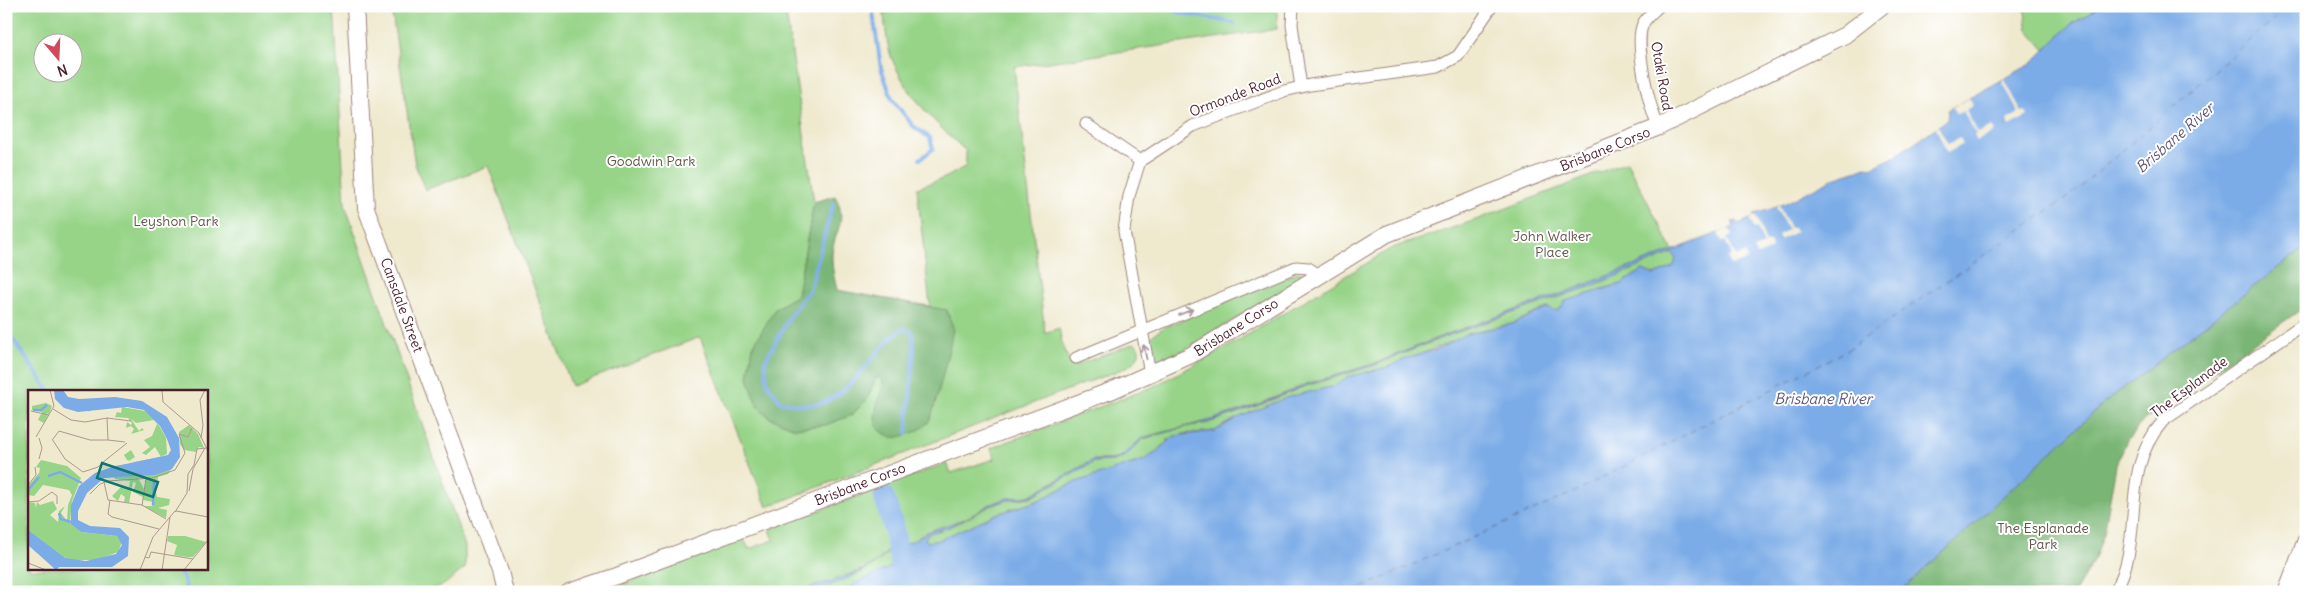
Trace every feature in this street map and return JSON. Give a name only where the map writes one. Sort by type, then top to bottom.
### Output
[{"type":"street","name":"Cansdale Street","points":[[355,6],[366,208],[500,572],[504,592]]},
{"type":"street","points":[[1293,6],[1292,25],[1301,87]]},
{"type":"street","name":"Ormonde Road","points":[[1140,161],[1193,126],[1284,91],[1438,67],[1458,56],[1492,6]]},
{"type":"street","name":"Otaki Road","points":[[1659,6],[1643,24],[1639,40],[1650,106],[1659,127]]},
{"type":"street","name":"Brisbane Corso","points":[[569,592],[617,576],[1095,397],[1150,374],[1191,355],[1387,234],[1659,127],[1845,35],[1882,6]]},
{"type":"street","points":[[1086,124],[1140,161],[1129,196],[1124,231],[1150,374]]},
{"type":"street","name":"Brisbane Corso","points":[[1076,358],[1296,267],[1308,268],[1319,275]]},
{"type":"street","name":"The Esplanade","points":[[2115,592],[2128,560],[2135,478],[2144,450],[2153,433],[2163,421],[2306,322]]},
{"type":"street","points":[[2286,592],[2306,540]]},
{"type":"street","points":[[2300,592],[2306,577]]},
{"type":"green space","name":"Leyshon Park","points":[[6,6],[334,6],[345,205],[465,546],[465,568],[445,584],[425,592],[6,592]]},
{"type":"green space","name":"Goodwin Park","points":[[391,6],[785,6],[814,202],[797,295],[837,291],[930,306],[917,188],[947,177],[966,166],[966,151],[933,119],[905,84],[889,50],[883,6],[1277,6],[1277,29],[1014,67],[1045,333],[1059,328],[1063,348],[1072,367],[1135,343],[1139,350],[1138,357],[1125,368],[767,507],[700,337],[572,386],[488,166],[425,190],[415,164]]},
{"type":"green space","points":[[2024,6],[2101,6],[2070,25],[2046,51],[2028,30]]},
{"type":"green space","name":"John Walker Place","points":[[1627,162],[1673,251],[1564,293],[1445,335],[1374,364],[1307,384],[1262,403],[1208,421],[1142,438],[1124,455],[1113,460],[1093,460],[1029,496],[1008,498],[989,505],[970,517],[927,532],[915,540],[888,551],[877,562],[862,570],[832,581],[796,592],[617,592],[623,585],[743,538],[749,549],[774,540],[770,529],[947,463],[951,473],[994,459],[991,448],[1150,388],[1219,352],[1392,248],[1473,221]]},
{"type":"green space","points":[[835,196],[841,213],[839,228],[832,250],[833,271],[837,290],[947,310],[953,328],[939,390],[929,421],[916,432],[907,435],[890,436],[877,426],[875,415],[883,381],[879,377],[875,379],[868,398],[852,415],[826,425],[795,428],[770,418],[757,406],[748,377],[753,346],[775,309],[797,295],[814,202]]},
{"type":"green space","name":"The Esplanade Park","points":[[2306,246],[2306,306],[2144,420],[2127,440],[2116,465],[2104,533],[2095,558],[2075,592],[1900,592],[2103,404]]},
{"type":"green space","points":[[1673,252],[1676,260],[1673,267],[1654,275],[1643,270],[1621,284],[1598,290],[1555,311],[1548,308],[1512,324],[1481,330],[1388,367],[1347,377],[1336,386],[1288,397],[1225,424],[1215,431],[1182,434],[1168,440],[1157,452],[1144,460],[1073,483],[1035,502],[996,514],[939,540],[928,542],[924,539],[924,536],[928,534],[949,527],[990,506],[1008,500],[1030,497],[1094,462],[1113,461],[1126,456],[1143,439],[1188,426],[1208,423],[1308,385],[1375,365],[1446,336],[1594,285]]},
{"type":"green space","points":[[1298,272],[1303,274],[1303,277],[1184,350],[1161,360],[1154,360],[1148,344],[1149,340],[1165,327]]},
{"type":"green space","points":[[889,552],[896,556],[899,563],[894,567],[838,592],[805,592],[850,577],[871,566]]},
{"type":"water","name":"Brisbane River","points":[[2101,6],[2306,6],[2306,246],[2103,404],[1900,592],[838,592],[899,563],[896,556],[889,552],[879,560],[888,551],[915,540],[927,532],[965,519],[928,534],[925,539],[928,542],[939,540],[996,514],[1035,502],[1073,483],[1144,460],[1157,452],[1174,436],[1215,431],[1237,418],[1288,397],[1335,386],[1347,377],[1388,367],[1407,358],[1436,350],[1466,334],[1512,324],[1548,308],[1555,311],[1560,309],[1565,301],[1621,284],[1643,270],[1654,275],[1673,267],[1676,260],[1673,253],[1594,285],[1446,336],[1375,365],[1308,385],[1262,404],[1208,423],[1189,426],[1262,403],[1307,384],[1374,364],[1445,335],[1564,293],[1734,227],[1732,222],[1736,221],[1738,224],[1755,217],[1754,214],[1784,204],[1836,177],[1866,167],[1871,168],[1892,158],[1947,120],[1948,110],[2031,64],[2070,25]]},
{"type":"water","points":[[1183,427],[1143,439],[1126,456],[1114,461],[1094,462],[1030,497],[1008,500],[976,513],[989,505],[1008,498],[1029,496],[1093,460],[1113,460],[1124,455],[1142,438]]},
{"type":"water","points":[[874,564],[846,579],[820,588],[796,592],[832,581]]},
{"type":"pier","points":[[2004,79],[2022,112],[2025,111],[2028,116],[2010,126],[2007,120],[2019,113],[2002,81]]},
{"type":"pier","points":[[1969,98],[1973,105],[1966,110],[1978,133],[1992,126],[1995,131],[1977,141],[1974,135],[1976,134],[1963,111],[1957,114],[1953,107]]},
{"type":"pier","points":[[1937,124],[1948,144],[1960,138],[1963,144],[1947,153],[1935,125]]},
{"type":"pier","points":[[1779,206],[1790,228],[1793,227],[1796,232],[1780,240],[1778,235],[1788,230],[1776,207]]},
{"type":"pier","points":[[1756,216],[1766,243],[1770,242],[1772,249],[1757,255],[1754,249],[1764,245],[1757,228],[1754,229],[1750,219]]},
{"type":"pier","points":[[1729,228],[1732,236],[1727,238],[1736,257],[1745,253],[1748,259],[1731,266],[1728,258],[1732,255],[1725,240],[1722,241],[1718,233]]},
{"type":"waterway","points":[[874,6],[873,13],[881,68],[892,99],[913,126],[930,138],[933,149],[920,159]]},
{"type":"waterway","points":[[1166,6],[1180,13],[1234,23]]},
{"type":"waterway","points":[[833,204],[810,289],[790,316],[765,361],[767,383],[781,402],[799,405],[824,402],[837,396],[849,386],[881,348],[904,328],[912,332],[914,349],[907,433]]},
{"type":"waterway","points":[[6,330],[49,390]]},
{"type":"waterway","points":[[884,497],[892,522],[907,592]]},
{"type":"waterway","points":[[178,570],[184,579],[187,592]]},
{"type":"ferry route","points":[[1352,592],[1577,491],[1847,350],[2075,192],[2289,6]]}]
